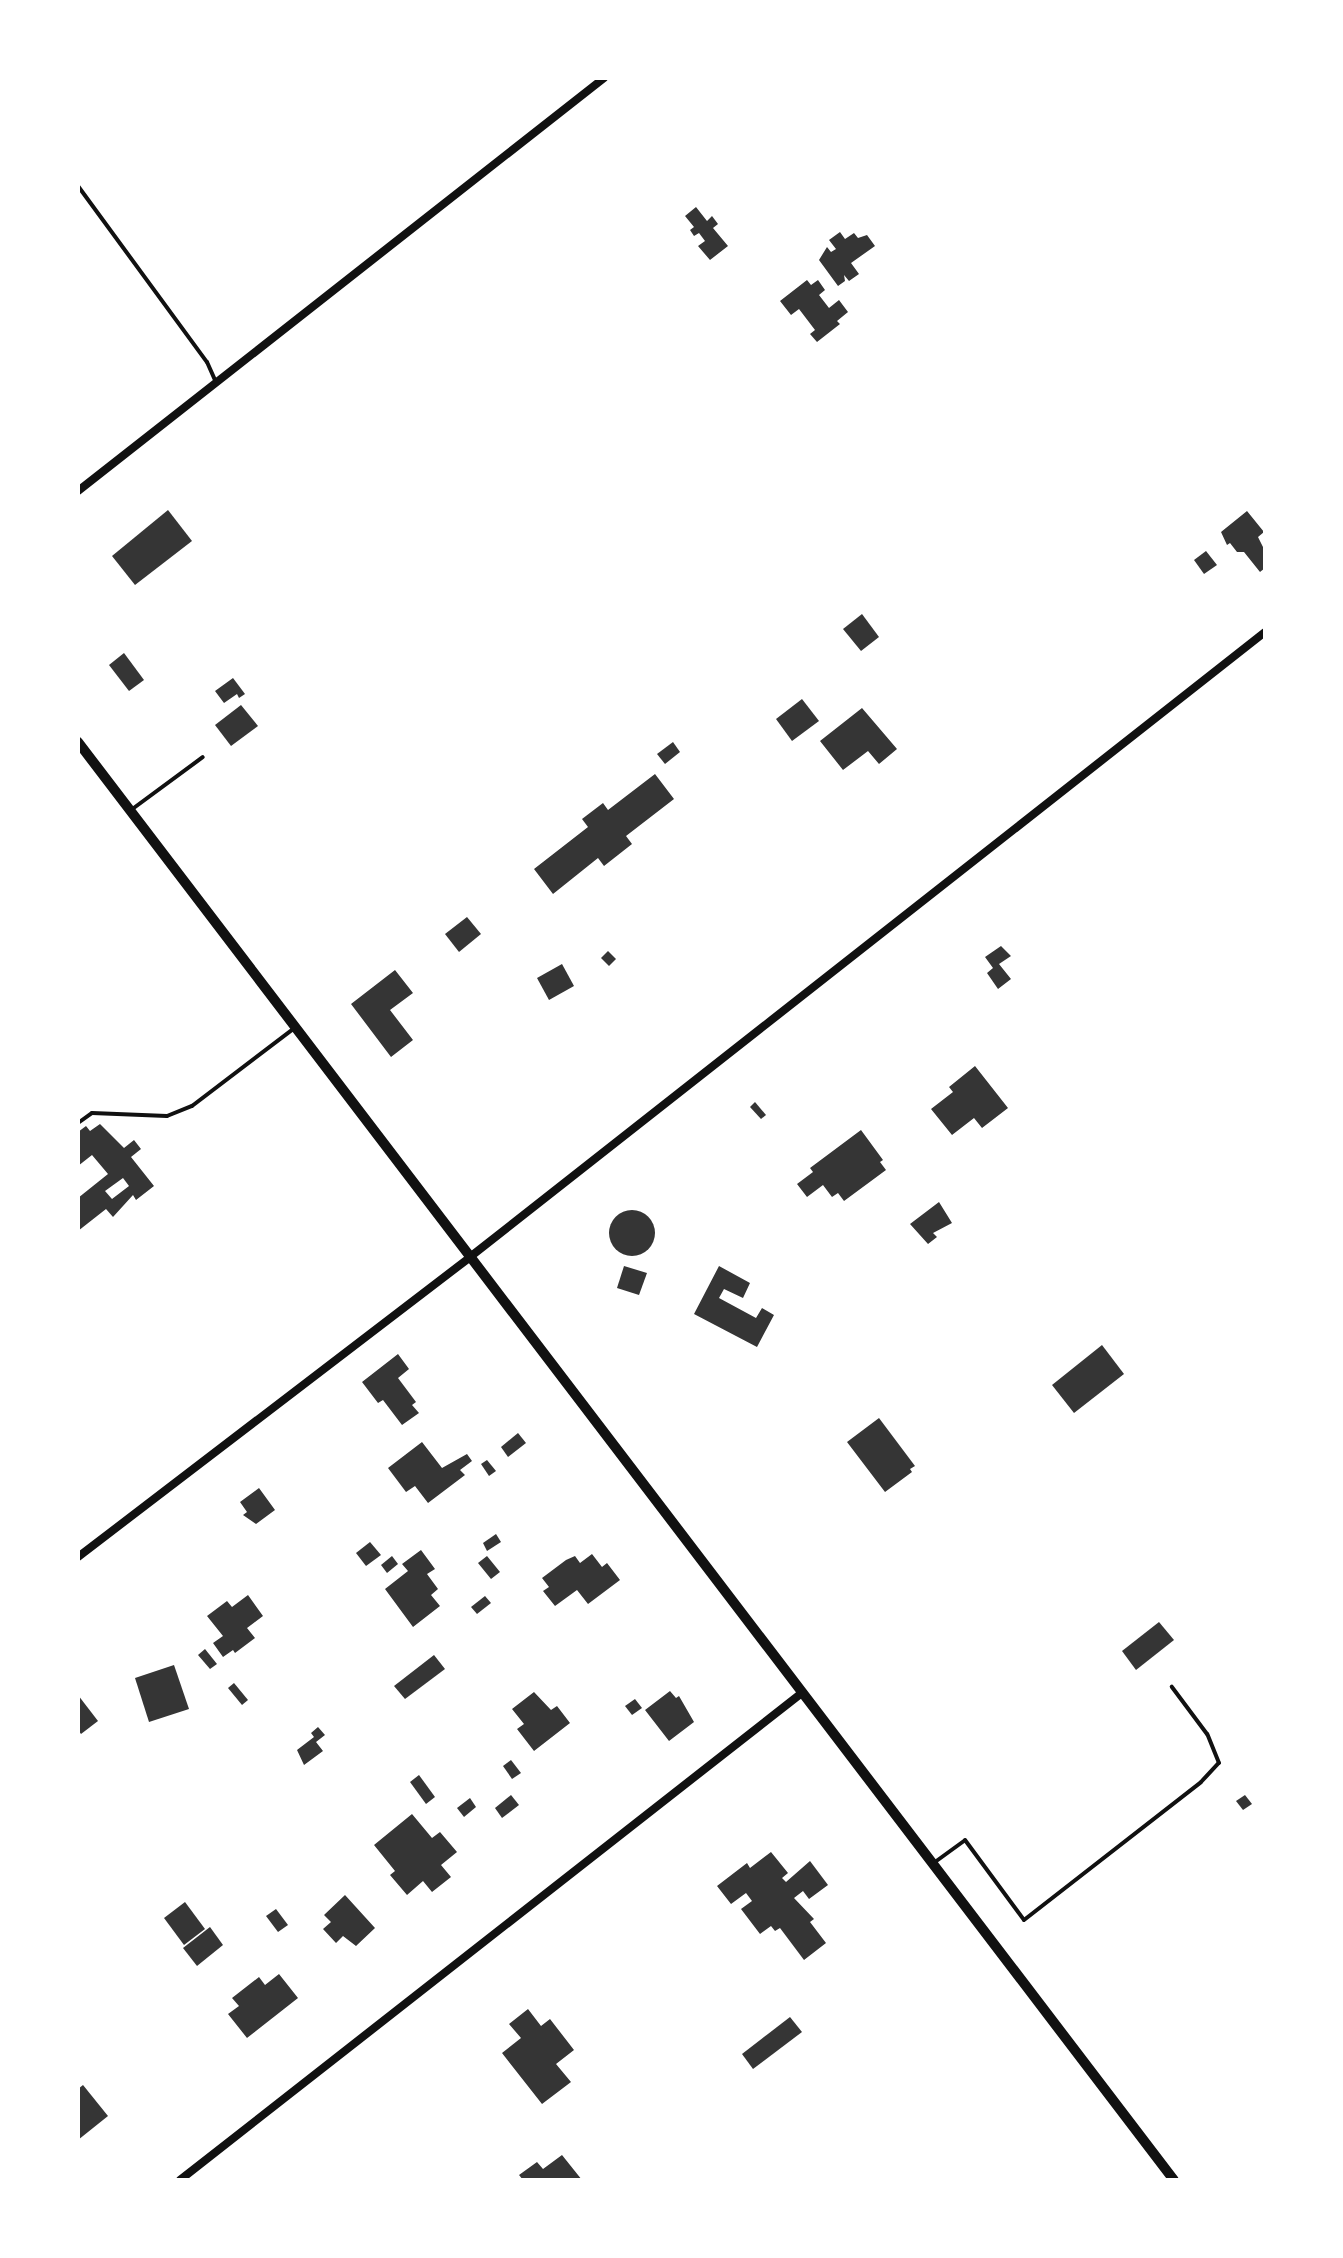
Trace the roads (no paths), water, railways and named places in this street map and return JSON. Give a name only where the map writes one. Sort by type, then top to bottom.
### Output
[{"type":"street","points":[[78,491],[604,78]]},
{"type":"street","points":[[78,1557],[470,1257],[1265,632]]},
{"type":"street","points":[[78,742],[1174,2180]]},
{"type":"street","points":[[180,2180],[803,1692]]},
{"type":"lane","points":[[78,186],[207,362],[216,382]]},
{"type":"lane","points":[[131,810],[203,757]]},
{"type":"lane","points":[[78,1123],[92,1113],[167,1116],[192,1106],[294,1028]]},
{"type":"lane","points":[[933,1863],[965,1840],[1024,1920],[1201,1782],[1219,1763],[1207,1734],[1172,1687]]}]
